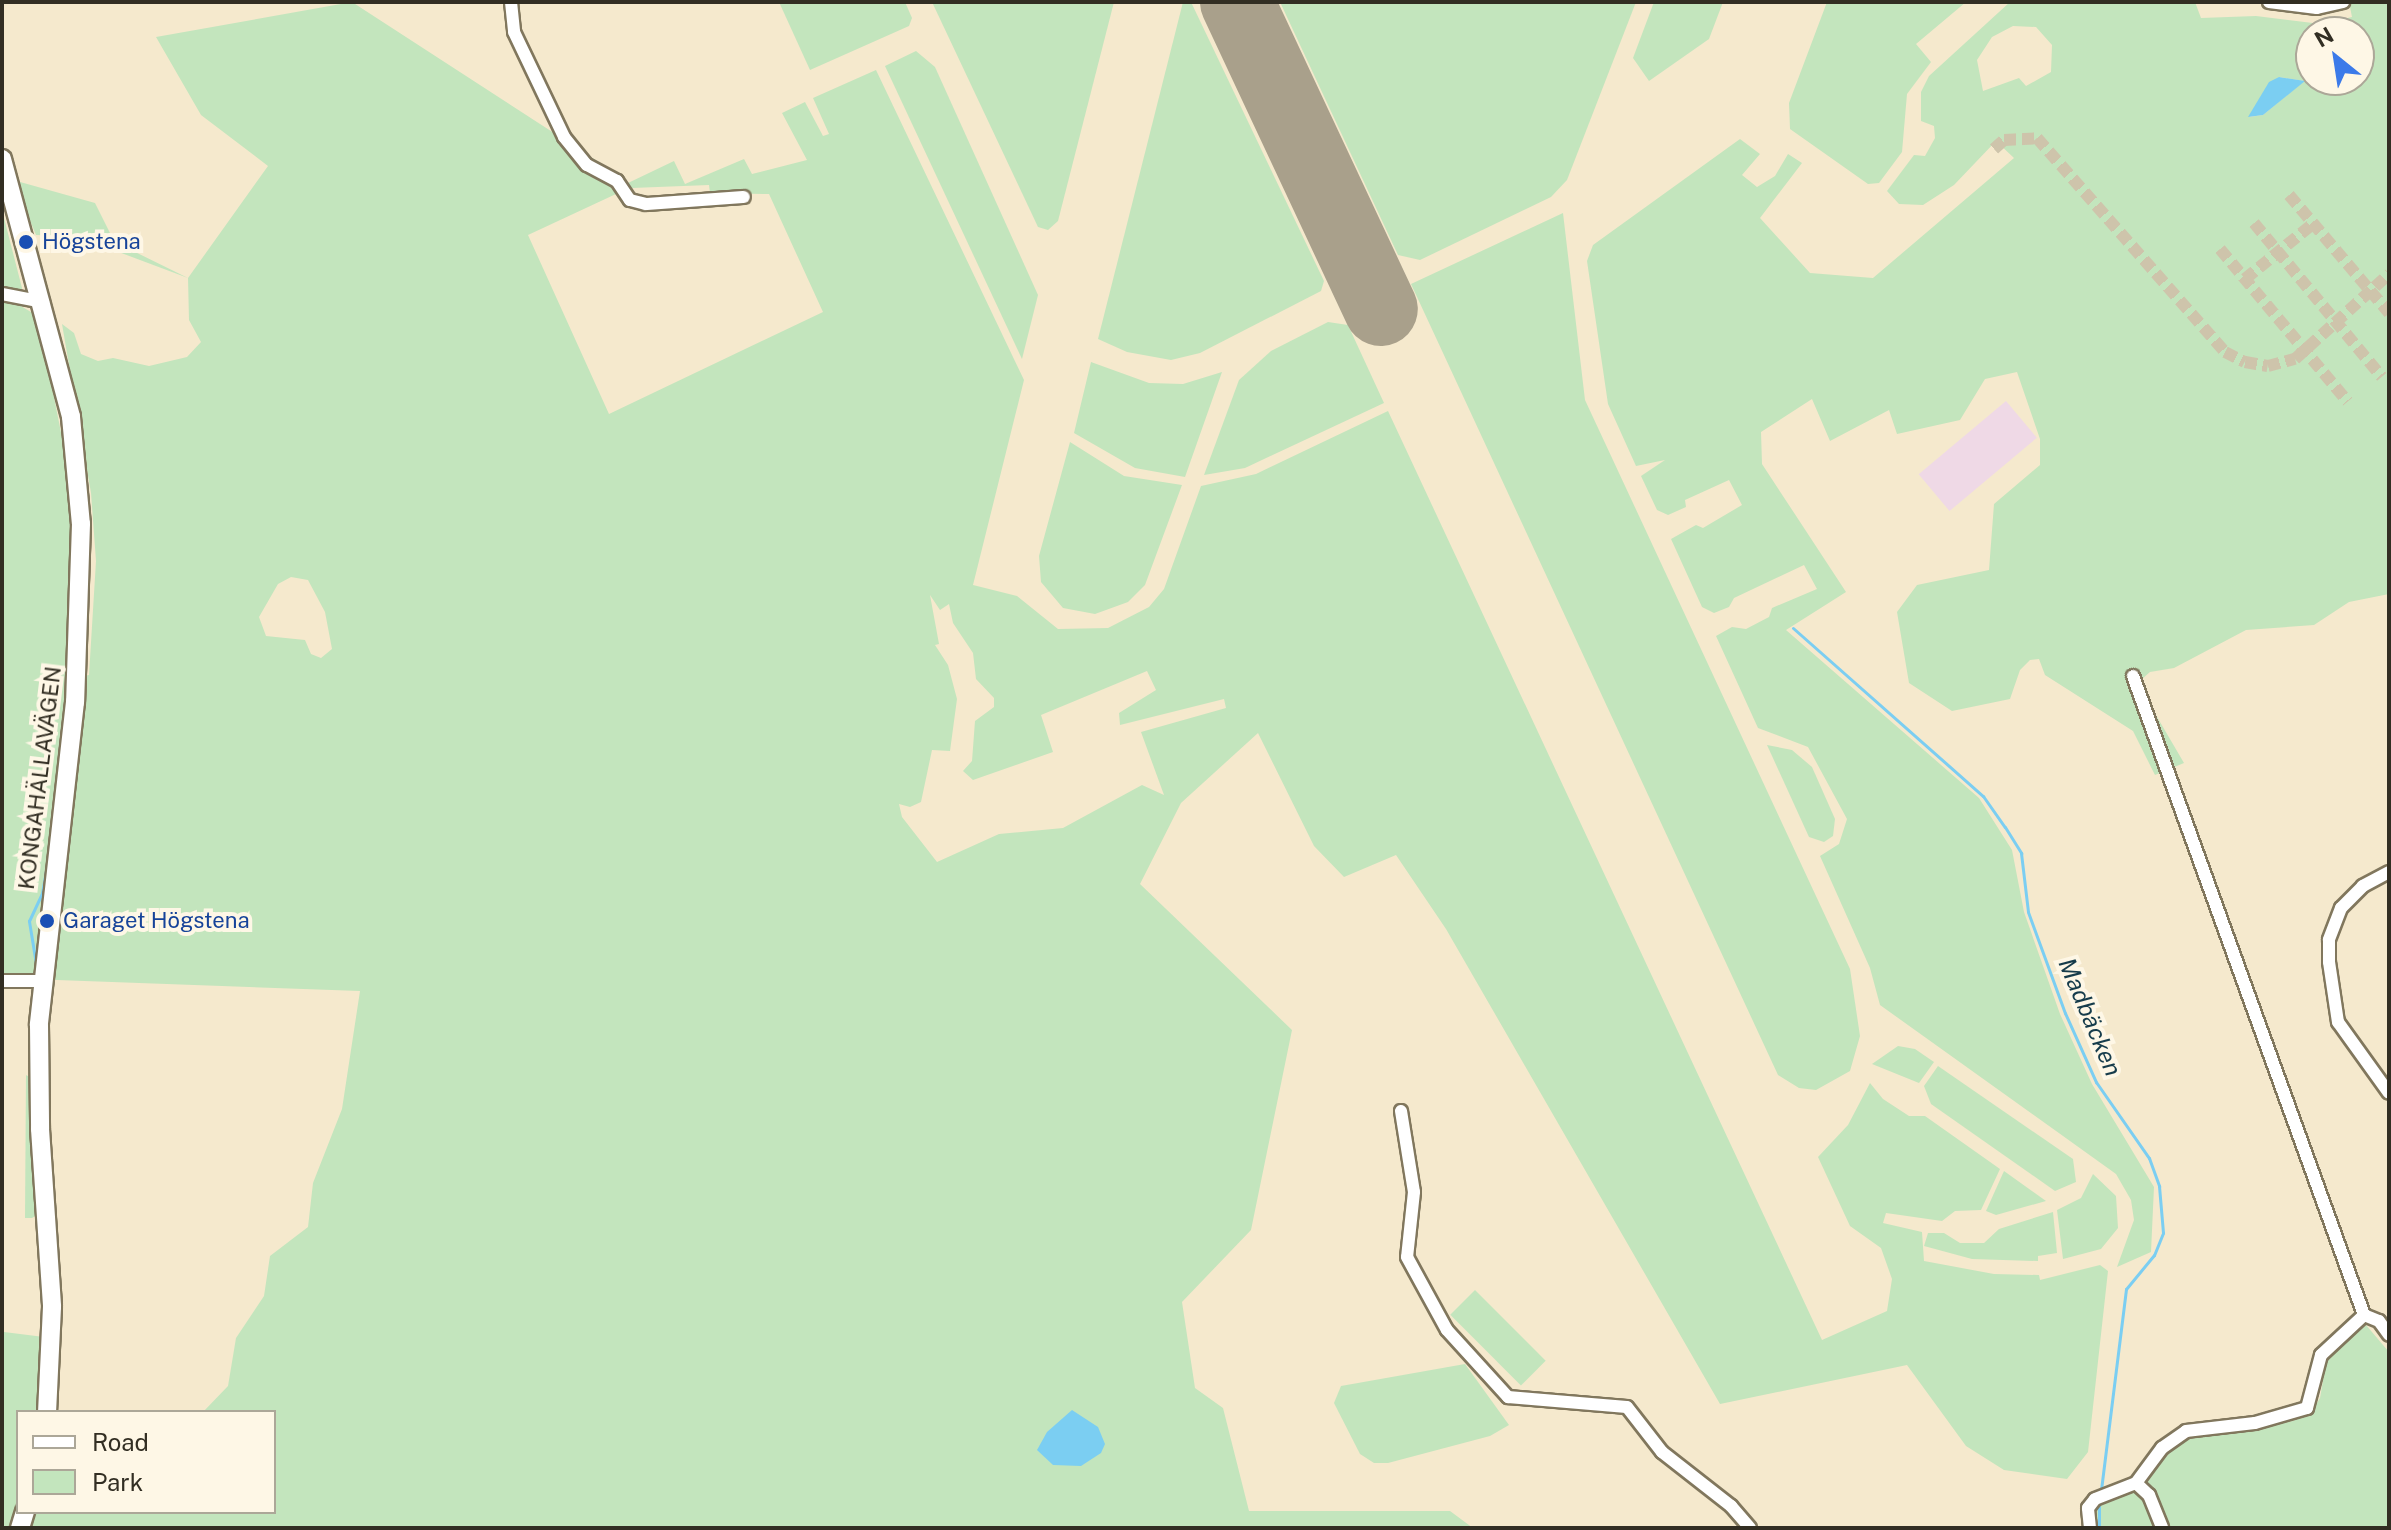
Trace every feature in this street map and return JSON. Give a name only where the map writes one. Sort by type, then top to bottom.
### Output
[{"type":"street","points":[[511,2],[514,32],[564,137],[587,165],[617,181],[630,200],[646,204],[744,197]]},
{"type":"street","points":[[2269,2],[2317,8],[2343,2]]},
{"type":"street","name":"KONGAHÄLLAVÄGEN","points":[[2,159],[43,302],[71,417],[81,573],[75,702],[42,981],[40,1129],[52,1307],[47,1410]]},
{"type":"street","points":[[2,294],[43,302]]},
{"type":"street","points":[[2133,676],[2364,1315],[2379,1321],[2389,1335]]},
{"type":"street","points":[[2389,872],[2363,886],[2341,908],[2329,940],[2329,962],[2338,1022],[2389,1093]]},
{"type":"street","points":[[2,981],[42,981]]},
{"type":"street","points":[[1401,1111],[1414,1192],[1407,1257],[1447,1330],[1508,1397],[1627,1407],[1662,1452],[1723,1499],[1750,1528]]},
{"type":"street","points":[[2090,1528],[2088,1508],[2095,1499],[2136,1483],[2162,1448],[2186,1431],[2255,1423],[2307,1408],[2321,1355],[2364,1315]]},
{"type":"street","points":[[2136,1483],[2149,1495],[2162,1528]]},
{"type":"shaded area","points":[[2006,401],[2037,438],[1950,511],[1919,474]]},
{"type":"green space","points":[[352,2],[625,179],[609,185],[616,194],[528,235],[609,414],[823,312],[769,194],[710,193],[709,185],[632,188],[628,183],[674,161],[685,184],[744,159],[752,174],[807,160],[782,113],[805,102],[823,136],[829,134],[813,98],[876,70],[1024,380],[973,585],[1017,596],[1058,629],[1108,628],[1149,607],[1164,589],[1201,486],[1256,474],[1388,411],[1822,1340],[1887,1311],[1892,1279],[1881,1248],[1850,1226],[1818,1157],[1848,1125],[1870,1083],[1883,1099],[1909,1116],[1925,1116],[2000,1169],[1981,1210],[1955,1211],[1942,1221],[1886,1213],[1883,1223],[1922,1232],[1924,1261],[1994,1274],[2039,1275],[2040,1280],[2100,1265],[2108,1271],[2088,1452],[2067,1479],[2004,1470],[1966,1446],[1907,1365],[1720,1404],[1446,929],[1396,855],[1344,877],[1314,846],[1258,733],[1181,803],[1140,884],[1292,1030],[1251,1230],[1182,1302],[1195,1388],[1223,1408],[1249,1511],[1450,1511],[1473,1528],[2,1528],[4,1332],[44,1337],[38,1410],[16,1410],[16,1514],[276,1514],[276,1410],[205,1410],[228,1386],[236,1338],[264,1296],[270,1256],[308,1227],[313,1183],[342,1109],[360,991],[2,978],[2,210],[22,288],[19,305],[38,316],[68,468],[73,522],[70,679],[89,675],[96,561],[91,493],[62,324],[74,333],[81,354],[98,361],[113,358],[149,366],[187,357],[201,342],[189,320],[188,278],[268,166],[201,115],[156,37]],"holes":[[[291,577],[308,580],[325,612],[332,649],[321,658],[311,654],[305,640],[266,636],[259,617],[278,584]],[[930,595],[940,610],[949,604],[953,623],[973,653],[976,679],[994,698],[994,707],[975,721],[972,761],[963,771],[973,780],[1053,752],[1041,715],[1147,671],[1156,690],[1119,713],[1120,725],[1224,699],[1226,708],[1141,732],[1164,795],[1142,785],[1063,828],[999,834],[937,862],[902,817],[899,804],[910,807],[921,802],[932,750],[950,751],[957,699],[948,665],[935,645],[939,644]]]},
{"type":"green space","points":[[779,2],[905,2],[912,18],[909,26],[810,70]]},
{"type":"green space","points":[[932,2],[1114,2],[1058,221],[1048,230],[1038,227]]},
{"type":"green space","points":[[1183,2],[1191,2],[1324,281],[1321,291],[1200,353],[1171,360],[1127,352],[1098,339]]},
{"type":"green space","points":[[1280,2],[1636,2],[1567,180],[1551,197],[1420,260],[1398,255]]},
{"type":"green space","points":[[1654,2],[1723,2],[1709,39],[1649,81],[1633,58]]},
{"type":"green space","points":[[1827,2],[1966,2],[1916,44],[1931,62],[1907,94],[1902,152],[1879,183],[1868,184],[1790,129],[1789,103]]},
{"type":"green space","points":[[2010,2],[2195,2],[2201,18],[2256,16],[2295,21],[2295,80],[2279,77],[2249,117],[2263,115],[2295,88],[2295,96],[2375,96],[2375,16],[2352,16],[2349,2],[2389,2],[2389,594],[2349,602],[2314,625],[2246,630],[2174,668],[2150,672],[2142,679],[2153,710],[2184,763],[2155,775],[2133,731],[2045,675],[2039,659],[2030,660],[2020,670],[2010,699],[1952,711],[1909,683],[1897,612],[1917,585],[1989,570],[1994,504],[2040,465],[2040,439],[2017,372],[1985,379],[1960,420],[1897,434],[1889,410],[1830,441],[1812,399],[1761,432],[1762,464],[1846,592],[1786,630],[1979,798],[2012,850],[2024,912],[2060,1014],[2092,1084],[2154,1187],[2151,1252],[2117,1267],[2134,1220],[2131,1200],[2116,1174],[1880,1005],[1870,968],[1820,856],[1839,844],[1847,819],[1808,747],[1758,728],[1716,636],[1732,627],[1746,629],[1769,617],[1772,608],[1817,589],[1804,565],[1734,598],[1729,607],[1714,613],[1702,607],[1671,539],[1696,525],[1703,528],[1742,505],[1729,480],[1685,500],[1686,507],[1668,515],[1657,510],[1641,476],[1665,460],[1636,466],[1608,404],[1587,261],[1593,245],[1740,139],[1760,154],[1742,175],[1757,187],[1775,176],[1788,154],[1802,163],[1760,218],[1810,273],[1873,278],[2014,158],[1996,141],[1954,185],[1923,205],[1899,204],[1887,191],[1914,155],[1925,156],[1935,138],[1934,126],[1921,121],[1921,92],[1929,76]],"holes":[[[2013,26],[2036,27],[2052,45],[2051,72],[2026,86],[2019,78],[1983,91],[1977,60],[1992,37]]]},
{"type":"green space","points":[[916,51],[935,67],[1038,295],[1022,359],[885,66]]},
{"type":"green space","points":[[13,180],[95,203],[110,233],[127,248],[188,278],[76,236],[36,235]]},
{"type":"green space","points":[[1563,213],[1585,400],[1850,969],[1860,1036],[1850,1071],[1816,1090],[1799,1088],[1778,1075],[1411,284]]},
{"type":"green space","points":[[1328,322],[1348,325],[1384,403],[1245,468],[1204,475],[1239,380],[1271,351]]},
{"type":"green space","points":[[1091,362],[1149,383],[1183,384],[1222,372],[1185,477],[1135,468],[1074,433]]},
{"type":"green space","points":[[1070,442],[1124,476],[1182,485],[1145,585],[1128,602],[1095,614],[1063,608],[1041,582],[1039,556]]},
{"type":"green space","points":[[1767,745],[1792,750],[1812,767],[1835,819],[1833,836],[1824,842],[1809,837]]},
{"type":"green space","points":[[1898,1046],[1915,1049],[1934,1062],[1919,1083],[1872,1064]]},
{"type":"green space","points":[[1938,1066],[2073,1159],[2076,1182],[2055,1191],[1931,1104],[1924,1086]]},
{"type":"green space","points":[[26,1075],[31,1078],[40,1213],[32,1218],[25,1218]]},
{"type":"green space","points":[[2004,1171],[2046,1201],[1996,1215],[1986,1211]]},
{"type":"green space","points":[[2093,1174],[2116,1196],[2118,1228],[2101,1249],[2063,1259],[2057,1210],[2081,1198]]},
{"type":"green space","points":[[2053,1212],[2057,1253],[2038,1256],[2038,1261],[1972,1259],[1924,1246],[1928,1233],[1944,1233],[1960,1243],[1984,1243],[1999,1229]]},
{"type":"green space","points":[[1475,1290],[1546,1361],[1521,1385],[1450,1315]]},
{"type":"green space","points":[[2366,1325],[2389,1352],[2389,1528],[2095,1528],[2097,1502],[2143,1488],[2163,1454],[2183,1436],[2293,1421],[2312,1411],[2320,1398],[2327,1357]]},
{"type":"green space","points":[[1465,1364],[1509,1425],[1490,1436],[1388,1463],[1374,1463],[1360,1454],[1334,1403],[1341,1386]]},
{"type":"water","points":[[2279,77],[2295,79],[2295,89],[2263,115],[2248,117],[2269,82]]},
{"type":"water","points":[[1072,1410],[1098,1427],[1105,1444],[1101,1453],[1081,1466],[1053,1465],[1037,1450],[1047,1432]]},
{"type":"waterway","name":"Madbäcken","points":[[1793,628],[1983,796],[2005,827],[2021,853],[2028,912],[2065,1013],[2096,1082],[2149,1158],[2159,1186],[2163,1233],[2154,1255],[2126,1289],[2101,1490]]},
{"type":"waterway","points":[[37,970],[29,921],[42,893],[49,855]]},
{"type":"waterway","name":"Madbäcken","points":[[2099,1504],[2099,1528]]},
{"type":"runway","points":[[1237,2],[1381,309]]},
{"type":"tunnel","points":[[1994,149],[2004,140],[2037,138],[2225,352],[2245,362],[2268,366],[2295,359],[2389,274]]},
{"type":"tunnel","points":[[2289,195],[2389,313]]},
{"type":"tunnel","points":[[2254,223],[2382,377]]},
{"type":"tunnel","points":[[2245,279],[2314,223]]},
{"type":"tunnel","points":[[2220,249],[2348,402]]},
{"type":"place","name":"Högstena","points":[[26,242]]},
{"type":"place","name":"Garaget Högstena","points":[[47,921]]}]
